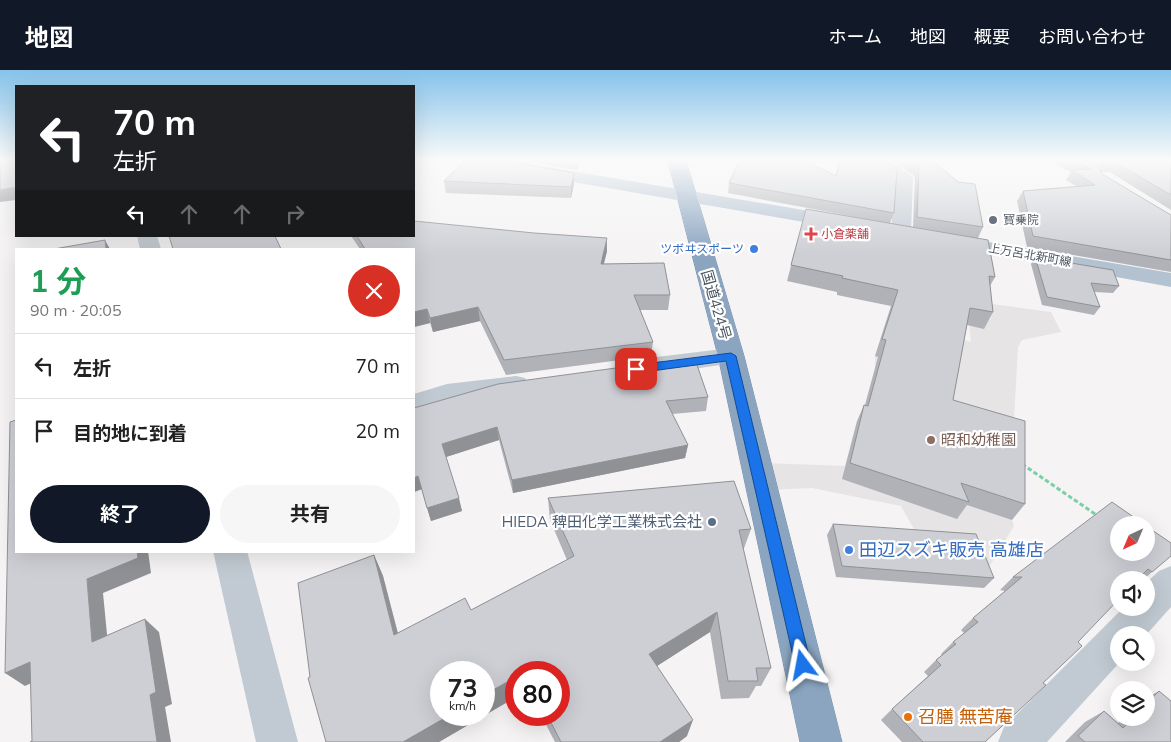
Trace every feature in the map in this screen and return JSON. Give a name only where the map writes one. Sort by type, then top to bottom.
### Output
[{"type":"highway","name":"国道424号","points":[[684,191],[731,356],[821,742]]},
{"type":"main road","name":"上万呂北新町線","points":[[658,191],[1171,280]]},
{"type":"street","points":[[899,232],[903,191]]},
{"type":"street","points":[[614,372],[731,356]]},
{"type":"street","points":[[415,404],[447,394],[535,382]]},
{"type":"street","points":[[230,553],[277,742]]},
{"type":"street","points":[[1129,626],[1171,582]]},
{"type":"street","points":[[1019,742],[1110,646]]},
{"type":"path","points":[[1021,463],[1102,519]]},
{"type":"shaded area","name":"昭和幼稚園","points":[[985,303],[1051,312],[1061,332],[1022,340],[1018,347],[1013,437],[1012,520],[1014,526],[981,580],[942,579],[901,506],[812,488],[767,490],[764,463],[845,466],[857,421],[865,405],[875,368],[875,356],[887,319],[971,342],[968,315],[991,319]]},
{"type":"building","points":[[775,191],[896,191],[894,213]]},
{"type":"building","points":[[918,191],[976,191],[983,227],[917,217]]},
{"type":"building","points":[[1023,191],[1131,191],[1171,215],[1171,260],[1033,236]]},
{"type":"building","points":[[806,209],[988,240],[995,277],[989,276],[993,312],[970,308],[953,400],[1025,421],[1025,504],[961,483],[969,502],[850,463],[864,405],[868,406],[886,340],[882,339],[898,290],[791,265]]},
{"type":"building","points":[[415,221],[607,238],[601,264],[664,263],[670,295],[634,295],[653,342],[504,360],[478,307],[430,318],[427,309],[415,312],[415,248],[364,248],[358,237],[415,237]]},
{"type":"building","points":[[169,237],[275,237],[281,248],[173,248]]},
{"type":"building","points":[[105,240],[106,248],[60,248]]},
{"type":"building","points":[[1035,257],[1113,270],[1119,286],[1091,283],[1100,307],[1047,297]]},
{"type":"building","points":[[660,362],[661,365],[696,362],[708,397],[666,401],[688,445],[512,480],[497,427],[442,444],[459,498],[427,508],[418,476],[415,478],[415,408],[498,384]]},
{"type":"building","points":[[15,420],[15,553],[137,553],[138,558],[87,579],[92,642],[145,619],[156,692],[150,695],[157,742],[30,742],[32,741],[30,662],[5,673],[10,422]]},
{"type":"building","points":[[734,481],[751,529],[739,530],[771,668],[756,668],[758,681],[728,681],[717,612],[649,654],[693,720],[660,742],[561,742],[553,726],[570,726],[570,661],[505,661],[505,683],[495,689],[495,661],[430,661],[431,726],[403,742],[326,742],[308,678],[310,677],[298,583],[374,555],[394,635],[465,598],[471,610],[574,556],[548,498]]},
{"type":"building","points":[[1112,502],[1132,516],[1110,516],[1110,561],[1155,561],[1155,532],[1171,543],[1171,556],[1153,571],[1148,569],[1146,571],[1110,571],[1110,608],[1078,642],[1082,646],[1043,683],[1046,685],[985,742],[923,742],[892,709],[941,665],[936,660],[956,644],[953,642],[978,622],[973,618],[1022,577],[1013,577]]},
{"type":"building","points":[[833,524],[976,534],[994,578],[842,566]]},
{"type":"building","points":[[1159,691],[1171,701],[1171,742],[1085,742],[1078,736],[1104,711],[1110,716],[1110,726],[1121,726],[1123,728],[1125,726],[1155,726],[1155,695]]},
{"type":"place","name":"寳乗院","points":[[993,220]]},
{"type":"place","name":"小倉薬舗","points":[[811,234]]},
{"type":"place","name":"ツボヰスポーツ","points":[[754,249]]},
{"type":"place","name":"昭和幼稚園","points":[[931,440]]},
{"type":"place","name":"HIEDA 稗田化学工業株式会社","points":[[712,522]]},
{"type":"place","name":"田辺スズキ販売 高雄店","points":[[849,550]]},
{"type":"place","name":"召膳 無苦庵","points":[[908,717]]},
{"type":"route","points":[[636,369],[731,356],[803,665]]}]
